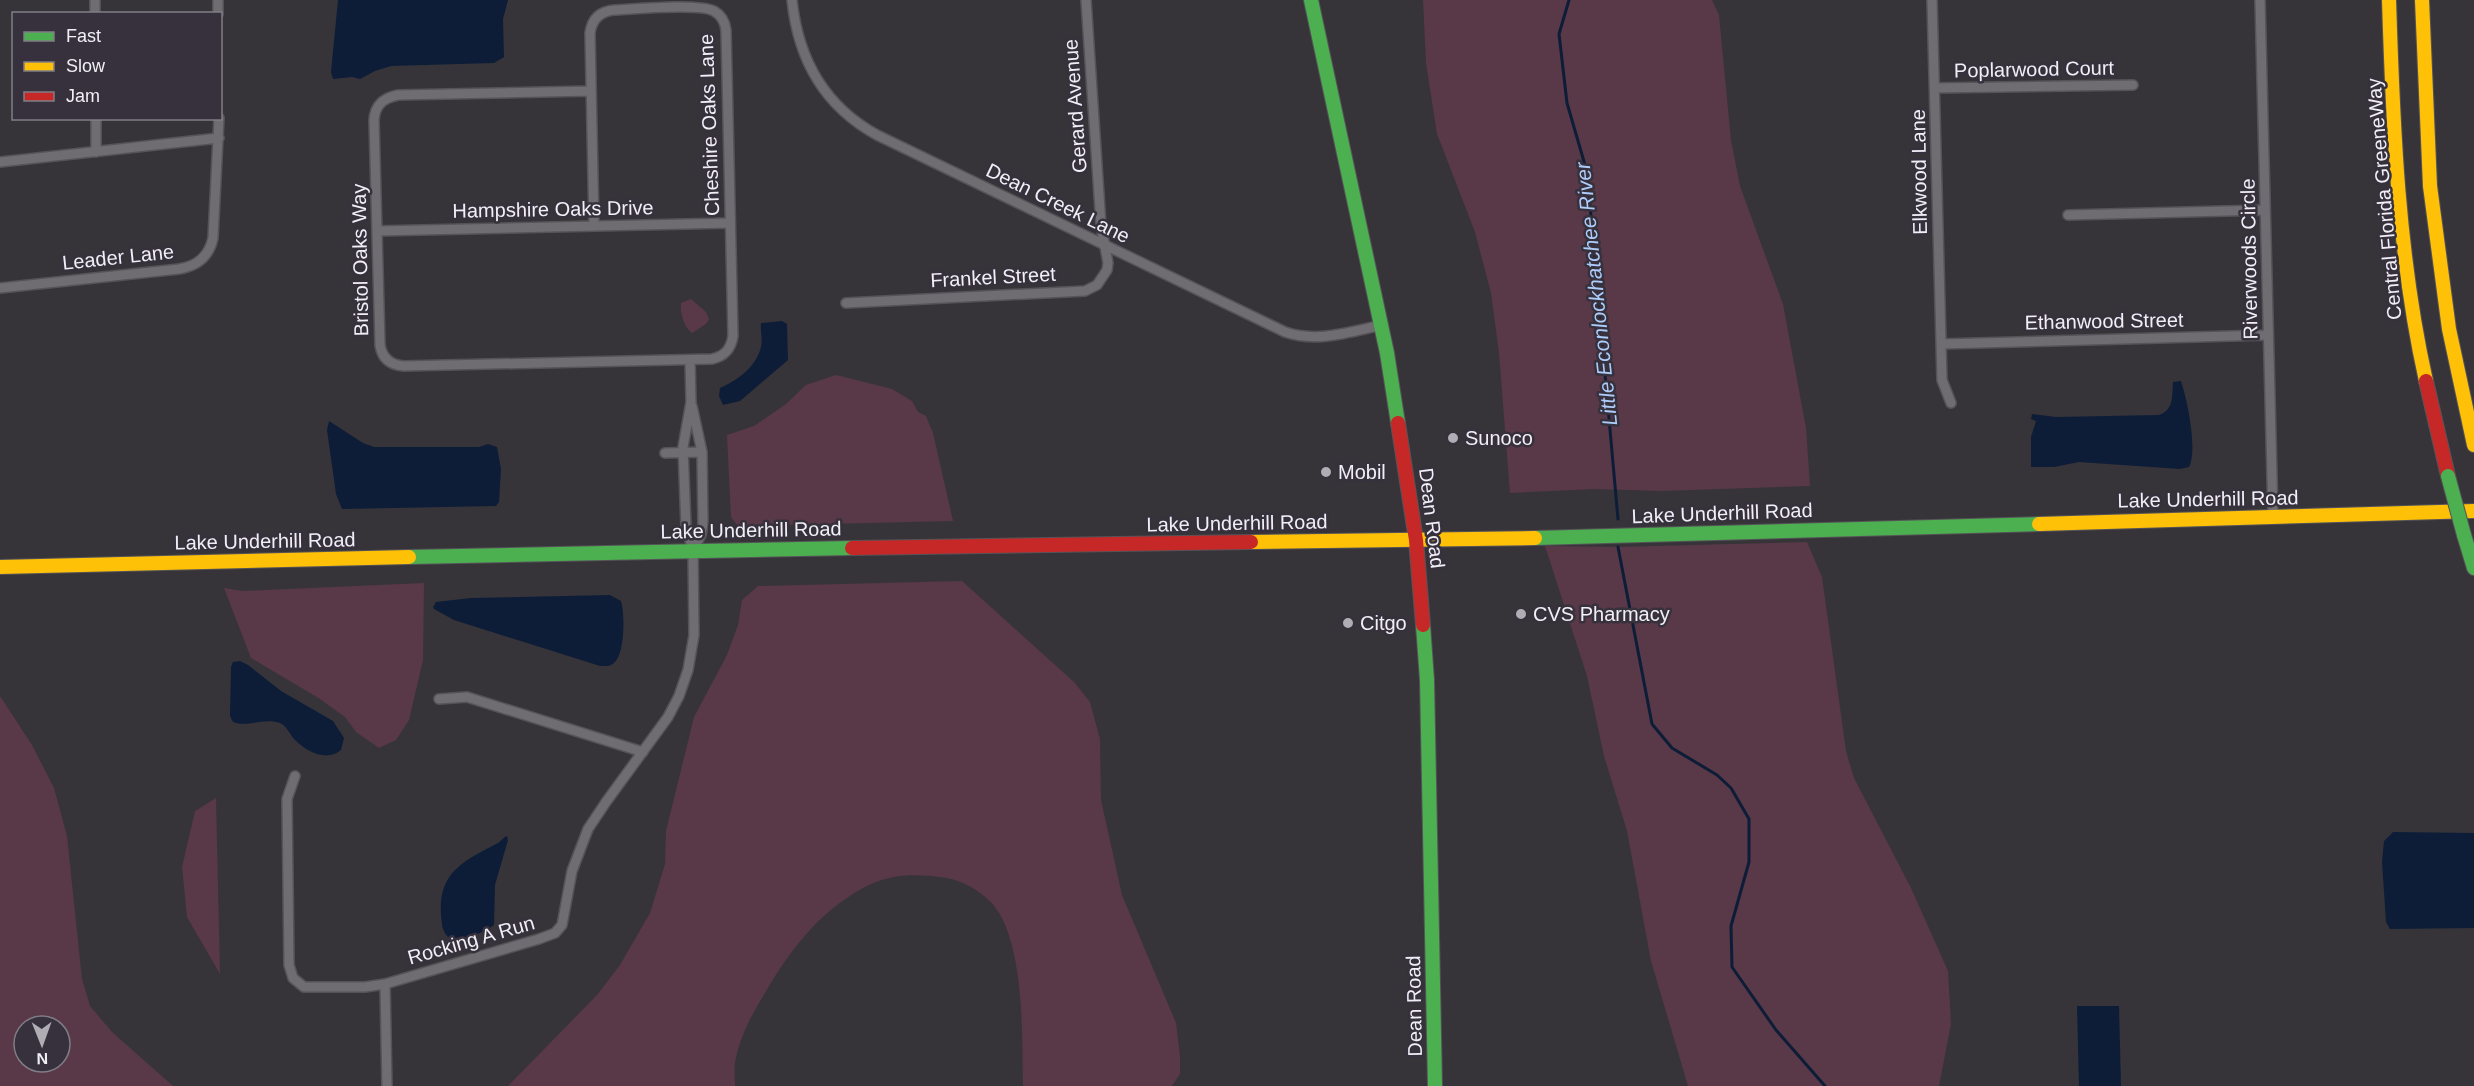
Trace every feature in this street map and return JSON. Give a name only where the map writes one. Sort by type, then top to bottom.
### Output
[{"type":"main road","name":"Dean Road","points":[[1311,0],[1382,326],[1399,419],[1416,540],[1427,680],[1435,1086]]},
{"type":"main road","name":"Central Florida GreeneWay","points":[[2389,0],[2398,188],[2407,271],[2420,354],[2448,476],[2474,568]]},
{"type":"main road","points":[[2422,0],[2430,186],[2449,329],[2474,445]]},
{"type":"main road","name":"Lake Underhill Road","points":[[0,567],[693,550],[1416,540],[2474,511]]},
{"type":"street","name":"Dean Creek Lane","points":[[792,0],[797,35],[807,63],[831,100],[854,121],[899,146],[1293,334],[1309,338],[1324,337],[1382,326]]},
{"type":"street","name":"Gerard Avenue","points":[[1086,0],[1101,225],[1105,246]]},
{"type":"street","name":"Elkwood Lane","points":[[1932,0],[1942,382],[1951,403]]},
{"type":"street","name":"Riverwoods Circle","points":[[2260,0],[2273,517]]},
{"type":"street","name":"Cheshire Oaks Lane","points":[[594,226],[591,28],[594,20],[601,14],[615,10],[702,8],[712,10],[720,16],[726,30],[732,333],[731,346],[719,357],[690,360]]},
{"type":"street","name":"Poplarwood Court","points":[[1935,88],[2133,85]]},
{"type":"street","name":"Bristol Oaks Way","points":[[591,91],[398,95],[384,100],[378,106],[374,118],[380,348],[386,358],[395,364],[690,360]]},
{"type":"street","points":[[96,120],[96,152]]},
{"type":"street","name":"Leader Lane","points":[[0,288],[179,269],[198,263],[207,254],[213,238],[219,120]]},
{"type":"street","points":[[0,162],[219,138]]},
{"type":"street","points":[[2068,215],[2265,210]]},
{"type":"street","name":"Hampshire Oaks Drive","points":[[377,231],[730,223]]},
{"type":"street","name":"Frankel Street","points":[[846,303],[1085,291],[1097,285],[1107,270],[1105,246]]},
{"type":"street","name":"Ethanwood Street","points":[[1941,344],[2268,335]]},
{"type":"street","name":"Rocking A Run","points":[[295,776],[287,799],[290,973],[297,983],[309,988],[365,987],[385,984],[555,933],[564,920],[572,871],[588,830],[674,706],[688,670],[694,635],[693,550],[686,527],[684,453],[691,402],[690,360]]},
{"type":"street","name":"Rocking A Run","points":[[691,402],[702,452],[703,529],[693,550]]},
{"type":"street","points":[[665,453],[702,452]]},
{"type":"street","points":[[439,699],[467,697],[643,752]]},
{"type":"street","points":[[385,984],[387,1086]]},
{"type":"shaded area","points":[[1423,0],[1712,0],[1719,15],[1731,140],[1740,186],[1783,304],[1806,428],[1810,486],[1662,491],[1595,489],[1510,493],[1499,353],[1491,293],[1475,232],[1437,134],[1426,63]]},
{"type":"shaded area","points":[[691,299],[706,312],[709,319],[706,324],[692,333],[685,324],[681,307],[681,303]]},
{"type":"shaded area","points":[[836,375],[892,389],[912,401],[918,412],[926,416],[933,433],[953,521],[738,526],[731,517],[727,435],[754,426],[786,404],[806,385]]},
{"type":"shaded area","points":[[1807,542],[1822,577],[1846,751],[1854,778],[1911,888],[1948,971],[1951,1024],[1939,1086],[1688,1086],[1651,961],[1627,831],[1604,756],[1587,676],[1545,546],[1618,547]]},
{"type":"shaded area","points":[[962,581],[1074,682],[1090,702],[1100,739],[1101,800],[1122,895],[1176,1023],[1180,1074],[1172,1086],[1023,1086],[1022,1024],[1018,980],[1010,938],[1003,920],[987,898],[972,888],[956,880],[918,875],[899,876],[871,884],[838,904],[810,930],[786,960],[755,1009],[740,1044],[735,1063],[735,1086],[508,1086],[597,995],[620,965],[650,913],[665,864],[666,831],[694,717],[727,655],[738,625],[742,600],[758,586]]},
{"type":"shaded area","points":[[424,583],[423,660],[409,720],[396,740],[379,748],[356,732],[345,717],[320,699],[251,658],[224,588],[242,591]]},
{"type":"shaded area","points":[[0,696],[32,745],[54,788],[67,836],[82,979],[90,1006],[112,1032],[173,1086],[0,1086]]},
{"type":"shaded area","points":[[216,798],[220,974],[187,917],[182,867],[195,811]]},
{"type":"water","points":[[338,0],[508,0],[503,19],[504,57],[494,63],[391,66],[360,79],[352,77],[333,79],[331,72]]},
{"type":"water","points":[[782,321],[787,324],[788,360],[740,401],[723,405],[719,396],[720,388],[751,367],[759,354],[762,344],[761,323]]},
{"type":"water","points":[[2181,381],[2189,412],[2192,437],[2189,467],[2180,469],[2079,462],[2054,467],[2031,467],[2031,437],[2036,421],[2031,419],[2032,414],[2056,417],[2159,415],[2170,406],[2173,382]]},
{"type":"water","points":[[329,421],[363,443],[374,447],[479,447],[488,444],[497,447],[501,469],[499,502],[496,506],[342,509],[336,494],[327,430]]},
{"type":"water","points":[[610,595],[621,601],[623,634],[618,658],[607,666],[600,666],[454,620],[433,607],[436,602],[471,598]]},
{"type":"water","points":[[240,661],[281,691],[333,721],[344,738],[341,750],[330,755],[311,752],[295,740],[287,728],[274,721],[244,724],[233,722],[230,716],[231,667],[233,662]]},
{"type":"water","points":[[2393,832],[2474,833],[2474,928],[2390,929],[2386,922],[2382,862],[2384,841]]},
{"type":"water","points":[[507,836],[508,840],[495,885],[494,925],[472,936],[448,937],[443,930],[441,900],[449,878],[455,870],[473,856]]},
{"type":"water","points":[[2077,1006],[2119,1006],[2121,1086],[2079,1086]]},
{"type":"waterway","name":"Little Econlockhatchee River","points":[[1569,0],[1559,34],[1567,103],[1587,172],[1618,519]]},
{"type":"waterway","name":"Little Econlockhatchee River","points":[[1618,547],[1652,724],[1672,748],[1717,775],[1731,788],[1749,819],[1749,862],[1731,926],[1732,967],[1776,1030],[1825,1086]]},
{"type":"traffic: fast","points":[[1311,0],[1387,353],[1398,423]]},
{"type":"traffic: fast","points":[[2448,476],[2464,535]]},
{"type":"traffic: fast","points":[[1535,538],[2039,524]]},
{"type":"traffic: fast","points":[[2464,535],[2474,568]]},
{"type":"traffic: fast","points":[[409,557],[852,548]]},
{"type":"traffic: fast","points":[[1423,625],[1427,680],[1435,1086]]},
{"type":"traffic: slow","points":[[2389,0],[2395,144],[2403,239],[2426,381]]},
{"type":"traffic: slow","points":[[2422,0],[2430,186],[2449,329],[2474,445]]},
{"type":"traffic: slow","points":[[2039,524],[2474,511]]},
{"type":"traffic: slow","points":[[1251,542],[1535,538]]},
{"type":"traffic: slow","points":[[0,567],[409,557]]},
{"type":"traffic: jam","points":[[2426,381],[2448,476]]},
{"type":"traffic: jam","points":[[1398,423],[1416,540],[1423,625]]},
{"type":"traffic: jam","points":[[852,548],[1251,542]]},
{"type":"place","name":"Sunoco","points":[[1453,438]]},
{"type":"place","name":"Mobil","points":[[1326,472]]},
{"type":"place","name":"CVS Pharmacy","points":[[1521,614]]},
{"type":"place","name":"Citgo","points":[[1348,623]]}]
